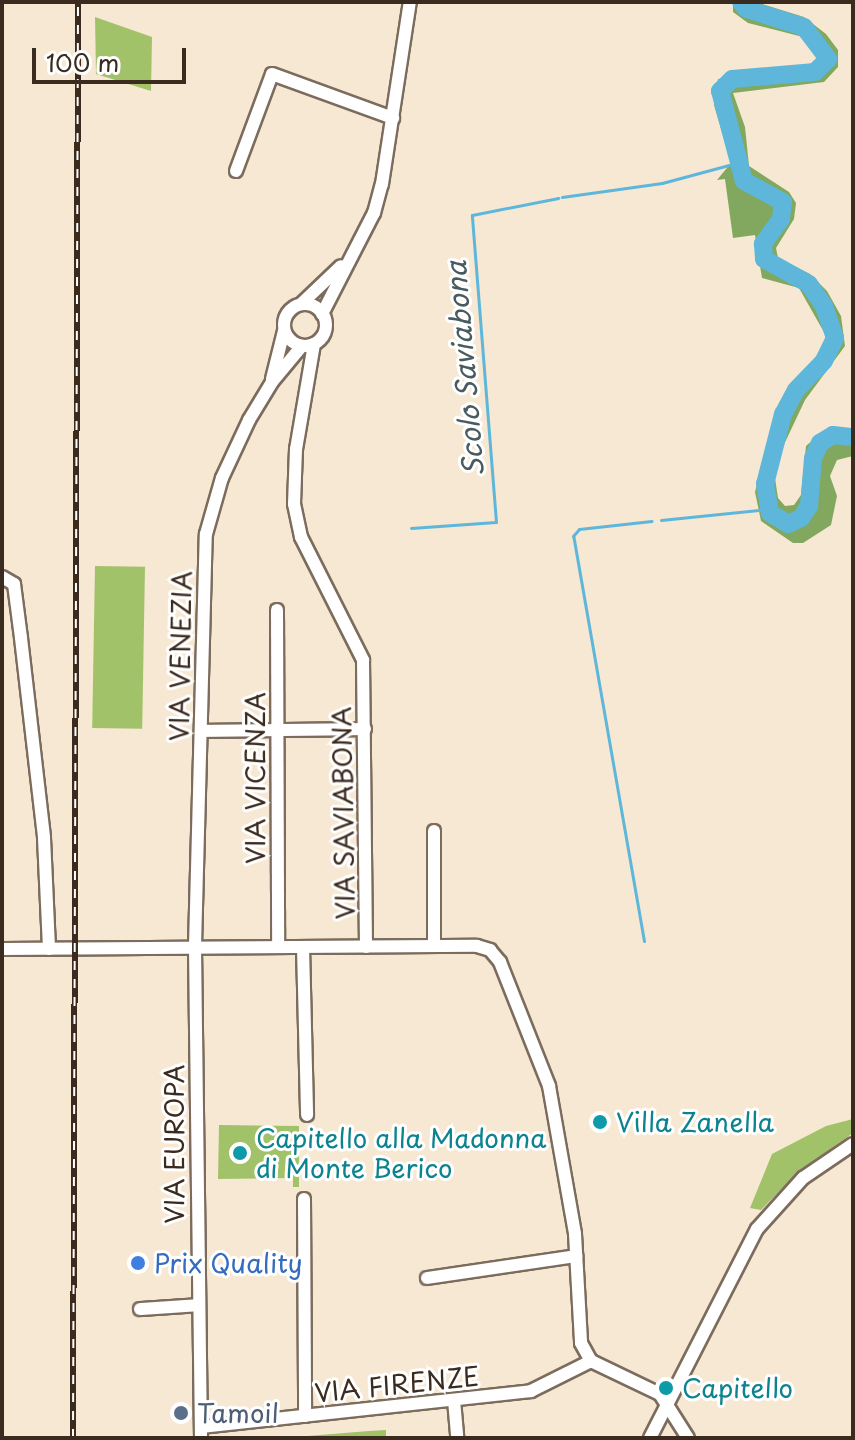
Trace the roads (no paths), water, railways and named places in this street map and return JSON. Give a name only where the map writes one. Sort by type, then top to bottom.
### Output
[{"type":"street","points":[[301,304],[322,314],[374,213],[393,118],[410,2]]},
{"type":"street","points":[[236,171],[272,74],[393,118]]},
{"type":"street","points":[[308,346],[284,331],[289,311],[301,304],[349,259]]},
{"type":"street","name":"VIA SAVIABONA","points":[[322,314],[326,329],[308,346],[296,449],[294,504],[301,537],[363,660],[366,947],[477,946],[490,950],[500,962],[549,1086],[576,1256],[581,1343],[591,1361]]},
{"type":"street","name":"VIA VENEZIA","points":[[195,946],[206,534],[222,478],[272,382],[284,331]]},
{"type":"street","name":"VIA VENEZIA","points":[[272,382],[308,346]]},
{"type":"street","points":[[2,577],[14,584],[21,638],[44,838],[49,949]]},
{"type":"street","name":"VIA VICENZA","points":[[277,610],[278,946]]},
{"type":"street","points":[[201,731],[365,729]]},
{"type":"street","points":[[434,831],[434,946]]},
{"type":"street","name":"VIA EUROPA","points":[[195,946],[201,1432]]},
{"type":"street","points":[[303,947],[307,1115]]},
{"type":"street","points":[[2,949],[366,947]]},
{"type":"street","points":[[650,1438],[757,1229],[803,1178],[853,1144]]},
{"type":"street","points":[[304,1199],[305,1416]]},
{"type":"street","points":[[427,1278],[576,1256]]},
{"type":"street","points":[[140,1309],[198,1305]]},
{"type":"street","points":[[591,1361],[667,1400],[688,1438]]},
{"type":"street","name":"VIA FIRENZE","points":[[201,1432],[305,1416],[531,1391],[591,1361]]},
{"type":"street","name":"VIA FIRENZE","points":[[454,1400],[457,1438]]},
{"type":"waterway","points":[[741,2],[747,9],[804,27],[828,59],[815,72],[732,79],[720,91],[744,181],[783,202],[781,219],[763,244],[764,259],[809,284],[824,306],[835,338],[824,361],[796,390],[783,414],[765,484],[770,513],[788,524],[801,518],[809,506],[813,458],[820,443],[833,435],[853,437]]},
{"type":"waterway","name":"Scolo Saviabona","points":[[562,197],[662,183],[736,163]]},
{"type":"waterway","name":"Scolo Saviabona","points":[[411,528],[496,522],[472,215],[558,198]]},
{"type":"waterway","points":[[661,520],[768,509]]},
{"type":"waterway","points":[[644,941],[573,536],[579,529],[652,521]]},
{"type":"railway","points":[[73,1438],[78,2]]},
{"type":"place","name":"Villa Zanella","points":[[600,1122]]},
{"type":"place","name":"Capitello alla Madonna di Monte Berico","points":[[240,1153]]},
{"type":"place","name":"Prix Quality","points":[[138,1263]]},
{"type":"place","name":"Capitello","points":[[666,1388]]},
{"type":"place","name":"Tamoil","points":[[181,1413]]}]
